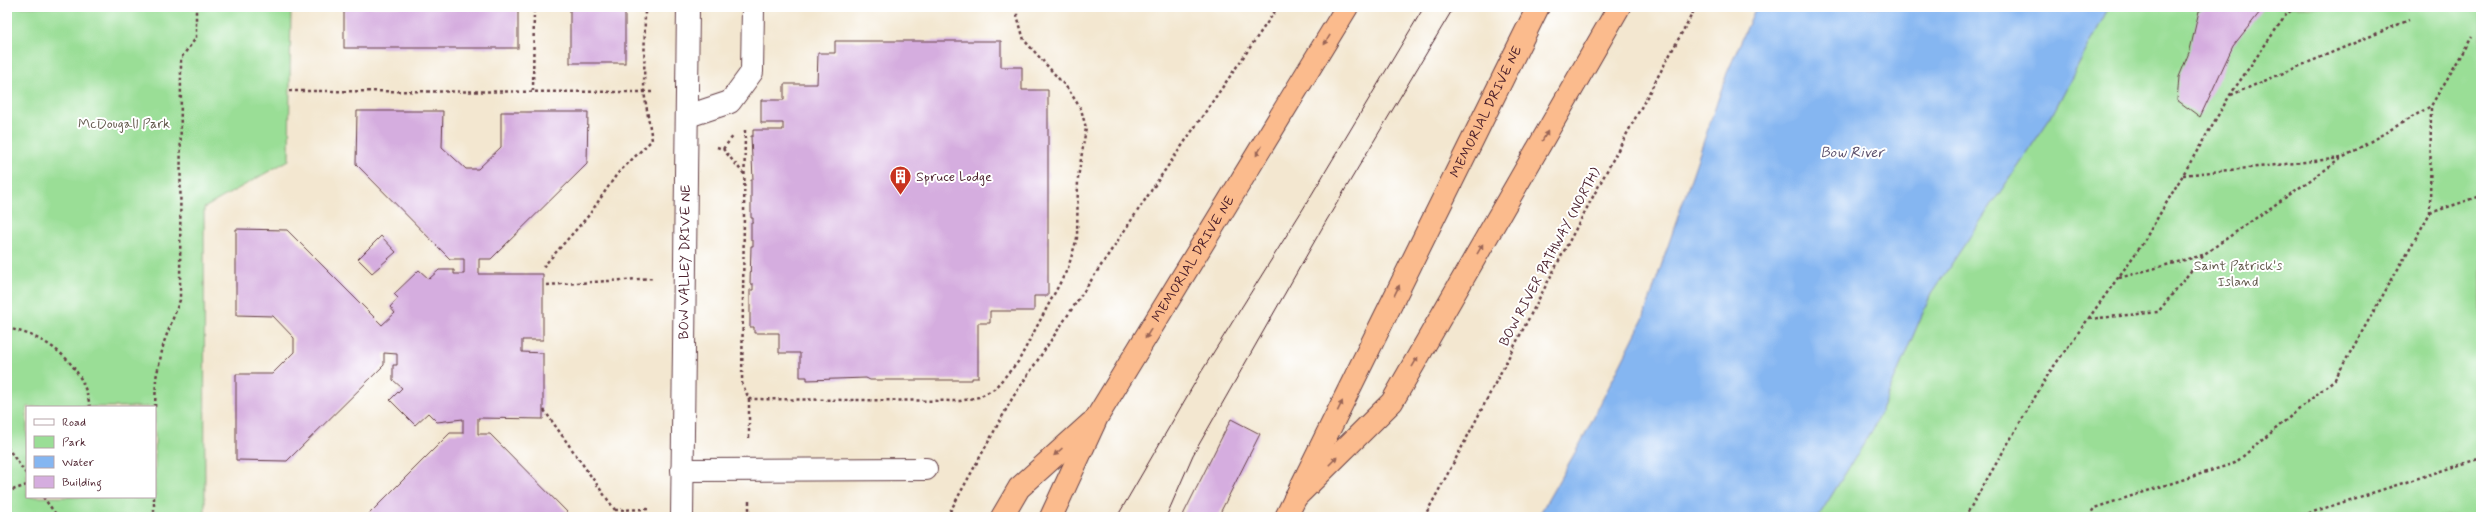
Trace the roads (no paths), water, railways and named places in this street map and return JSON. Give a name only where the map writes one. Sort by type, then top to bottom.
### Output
[{"type":"highway","name":"MEMORIAL DRIVE NE","points":[[1051,517],[1097,417],[1347,7]]},
{"type":"highway","name":"MEMORIAL DRIVE NE","points":[[1291,508],[1538,7]]},
{"type":"highway","points":[[1291,508],[1392,402],[1619,7]]},
{"type":"highway","points":[[1002,517],[1019,488],[1097,417]]},
{"type":"lane","name":"BOW VALLEY DRIVE NE","points":[[682,517],[684,276],[688,116],[688,7]]},
{"type":"lane","points":[[688,116],[730,102],[752,72],[753,7]]},
{"type":"lane","points":[[682,470],[926,468]]},
{"type":"water","name":"Bow River","points":[[1756,7],[2109,7],[2051,117],[1931,294],[1873,429],[1818,517],[1538,517],[1581,442],[1643,319],[1727,73]]},
{"type":"tram line","points":[[1117,517],[1200,374],[1303,209],[1424,7]]},
{"type":"tram line","points":[[1166,517],[1193,455],[1325,223],[1454,7]]},
{"type":"place","name":"Spruce Lodge","points":[[900,196]]},
{"type":"park label","name":"McDougall Park","points":[[124,124]]},
{"type":"park label","name":"Saint Patrick's Island","points":[[2238,274]]}]
